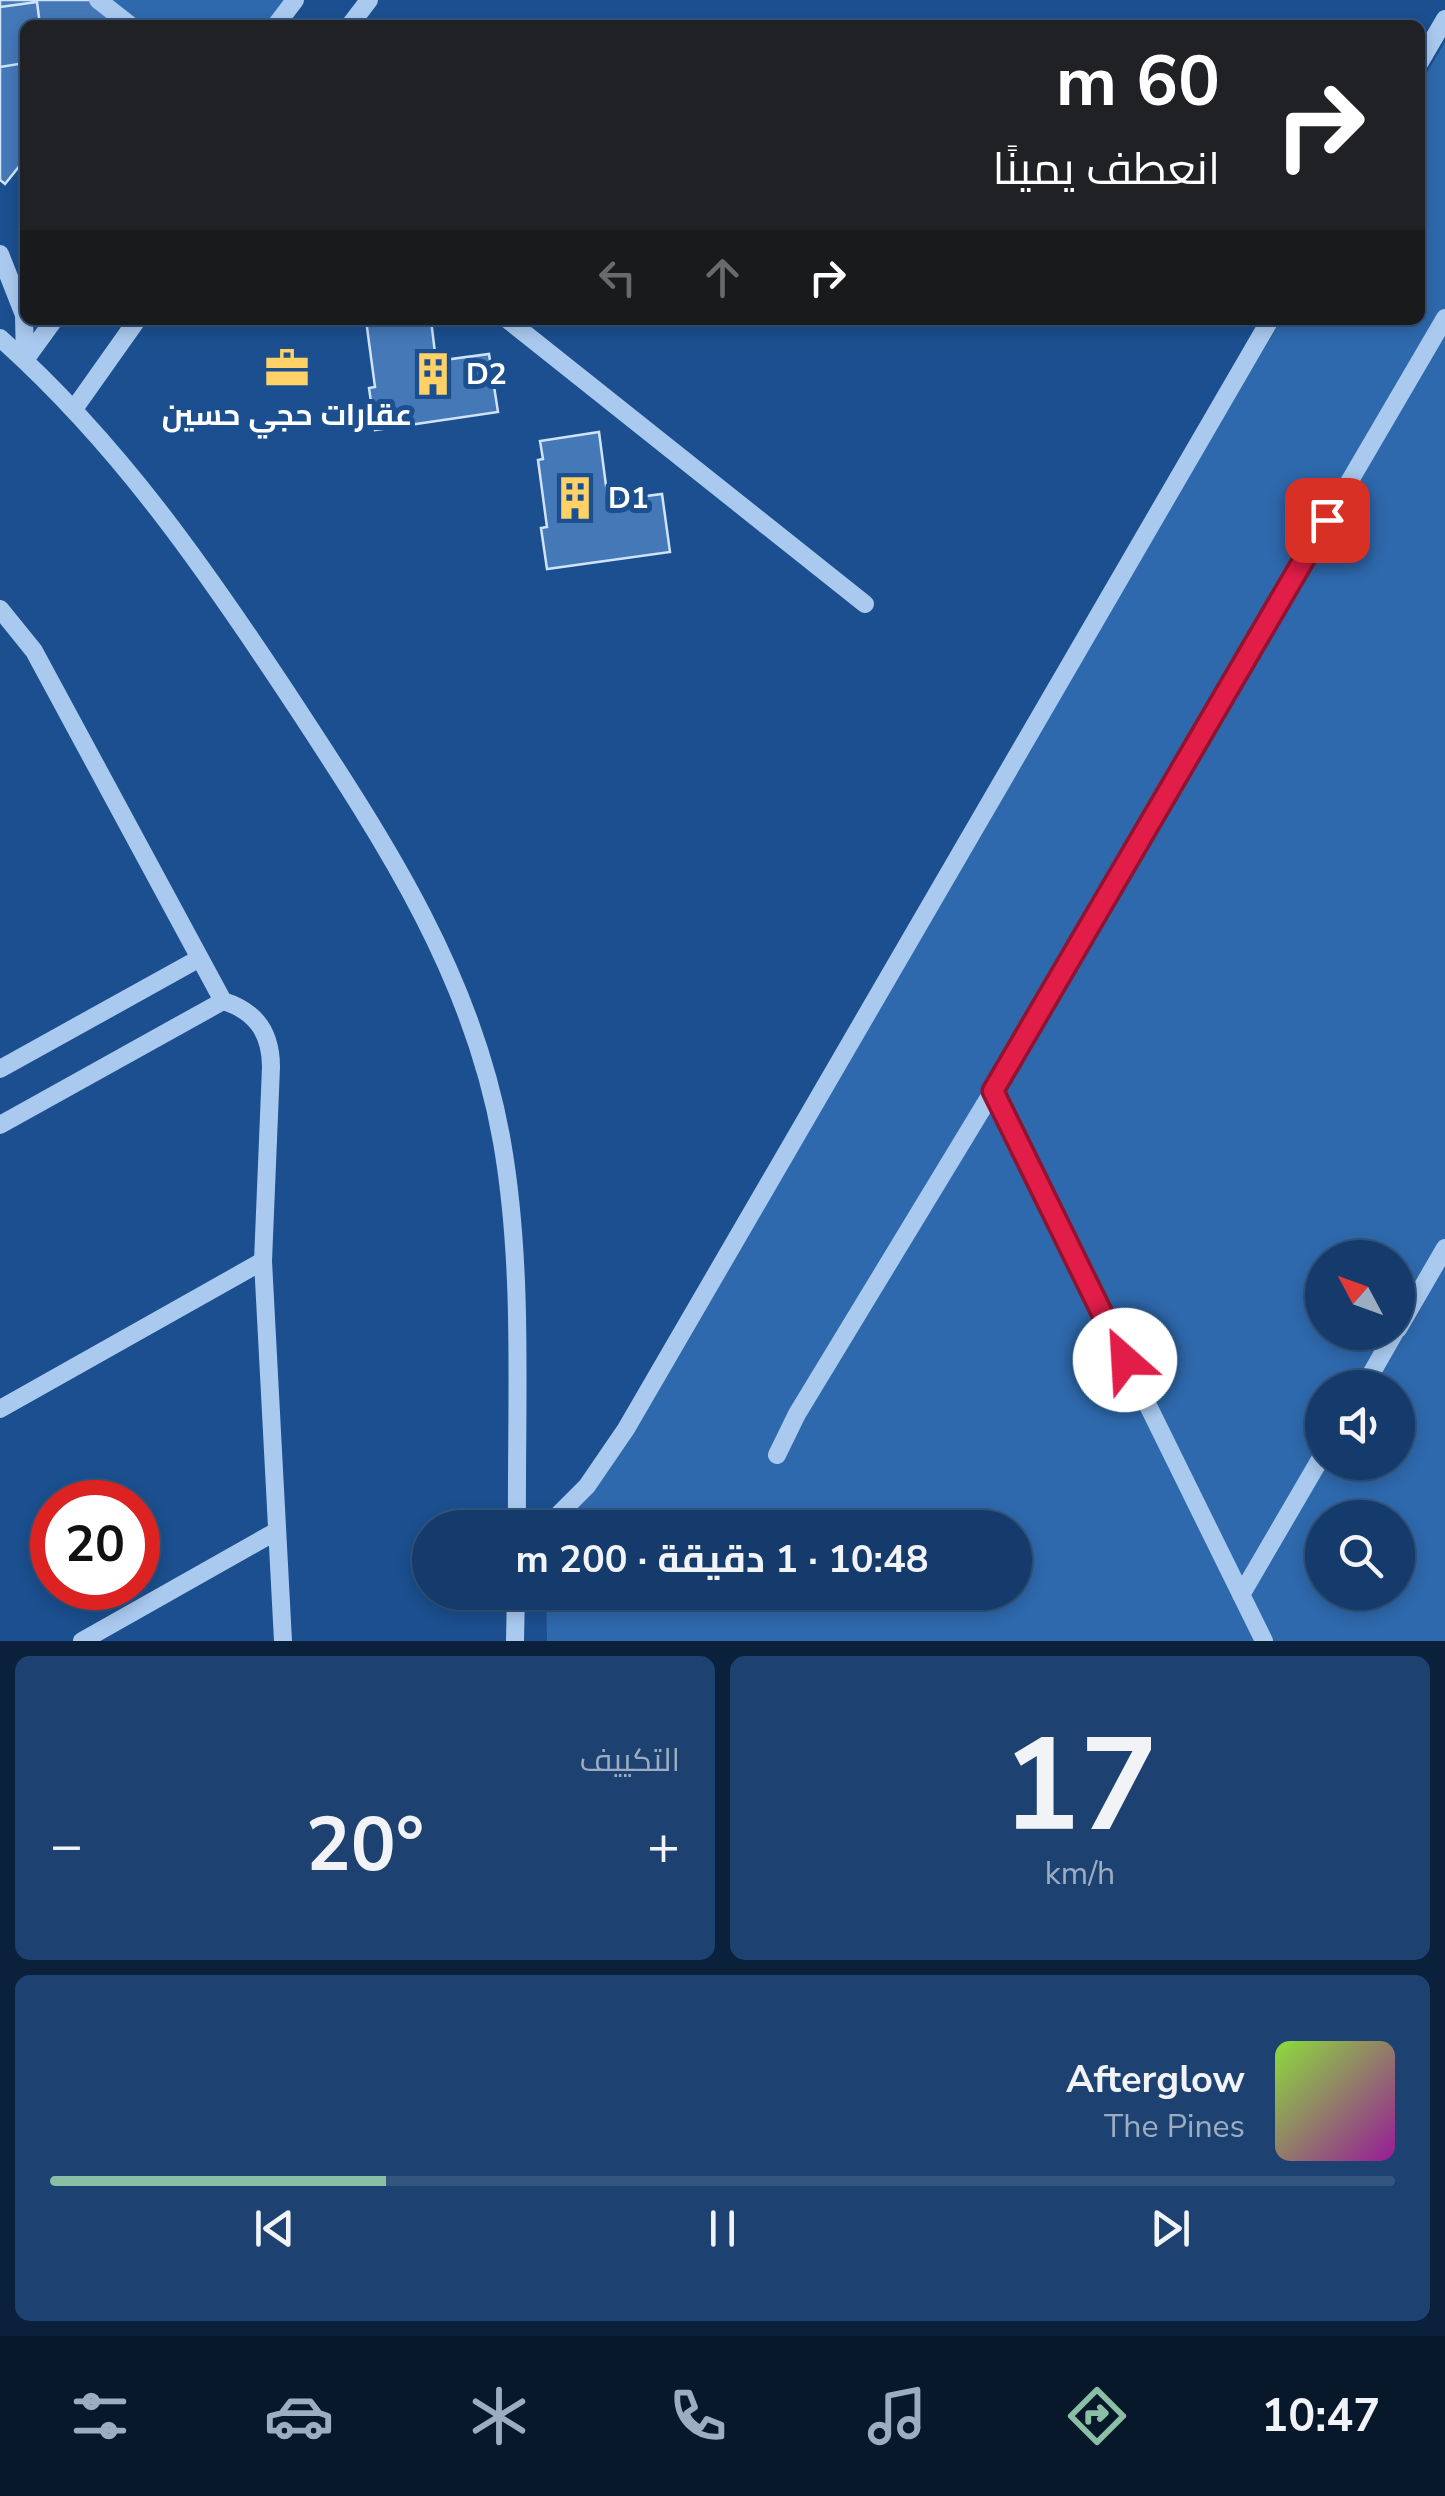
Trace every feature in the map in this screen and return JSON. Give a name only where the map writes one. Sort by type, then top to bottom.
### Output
[{"type":"street","points":[[98,0],[124,20]]},
{"type":"street","points":[[280,20],[296,0]]},
{"type":"street","points":[[354,20],[370,0]]},
{"type":"street","points":[[1425,53],[1445,19]]},
{"type":"street","points":[[0,254],[20,305]]},
{"type":"street","points":[[777,1456],[796,1414],[993,1091],[1445,318]]},
{"type":"street","points":[[24,325],[25,360]]},
{"type":"street","points":[[25,360],[50,325]]},
{"type":"street","points":[[74,409],[133,325]]},
{"type":"street","points":[[514,325],[865,604]]},
{"type":"street","points":[[563,1510],[586,1486],[626,1430],[1267,325]]},
{"type":"street","points":[[0,338],[74,409],[152,498],[222,594],[387,845],[447,958],[488,1079],[511,1204],[517,1510]]},
{"type":"street","points":[[0,609],[34,651],[223,1001],[250,1013],[260,1024],[271,1052],[264,1262],[283,1641]]},
{"type":"street","points":[[0,1068],[200,958]]},
{"type":"street","points":[[0,1125],[223,1001]]},
{"type":"street","points":[[993,1091],[1264,1641]]},
{"type":"street","points":[[1415,1299],[1445,1248]]},
{"type":"street","points":[[0,1409],[264,1262]]},
{"type":"street","points":[[1241,1595],[1308,1480]]},
{"type":"street","points":[[82,1641],[275,1532]]},
{"type":"street","points":[[515,1641],[516,1610]]},
{"type":"shaded area","points":[[107,0],[294,0],[279,20],[131,20]]},
{"type":"shaded area","points":[[1445,42],[1445,1641],[547,1641],[546,1610],[1032,1610],[1032,1510],[571,1510],[779,1172],[1278,325],[1425,325],[1425,76]]},
{"type":"building","points":[[0,0],[100,0],[125,20],[20,20],[20,165],[5,184],[0,180]]},
{"type":"building","points":[[37,2],[39,20],[20,20],[20,64],[0,67],[0,7]]},
{"type":"building","name":"D2","points":[[367,325],[432,325],[436,361],[489,354],[498,412],[375,430],[369,388],[375,387]]},
{"type":"building","name":"D1","points":[[599,432],[608,501],[662,494],[670,552],[547,569],[541,528],[547,527],[538,460],[543,459],[540,441]]},
{"type":"place","name":"عقارات حجي حسين","points":[[287,368]]},
{"type":"place","name":"D2","points":[[433,374]]},
{"type":"place","name":"D1","points":[[575,498]]},
{"type":"route","points":[[1125,1360],[993,1091],[1327,520]]}]
